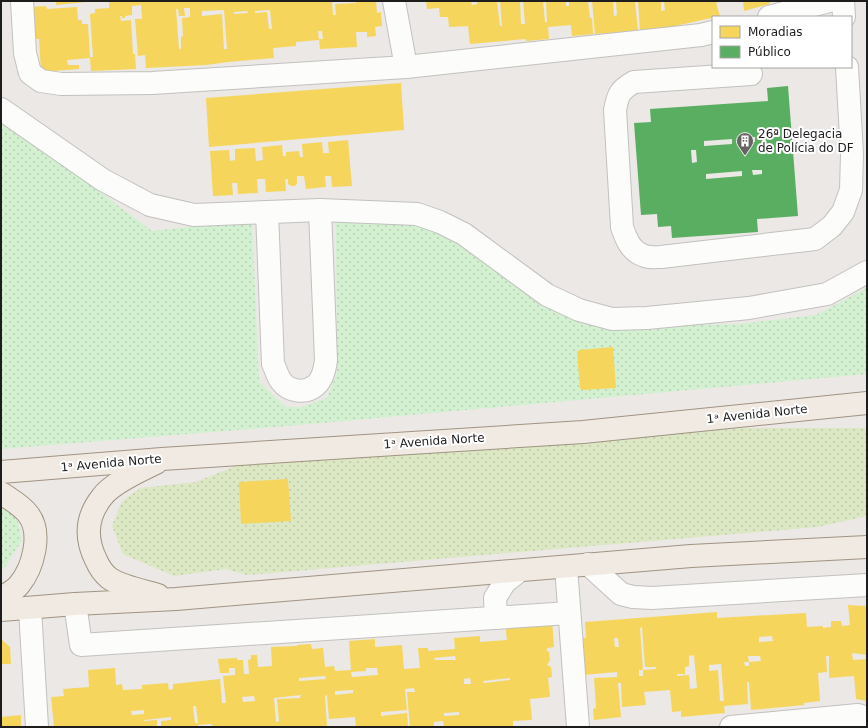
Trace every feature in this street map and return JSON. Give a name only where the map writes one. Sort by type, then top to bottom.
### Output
[{"type":"main road","name":"1ᵃ Avenida Norte","points":[[1,472],[162,459],[583,432],[867,403]]},
{"type":"main road","points":[[162,459],[118,484],[102,497],[91,516],[88,533],[91,549],[100,569],[109,578],[141,591],[176,599]]},
{"type":"main road","points":[[1,494],[14,501],[28,514],[36,533],[34,555],[28,572],[18,587],[1,598]]},
{"type":"main road","points":[[1,610],[30,609],[75,604],[176,599],[690,556],[867,547]]},
{"type":"street","points":[[22,1],[25,53],[30,73],[42,81],[61,84],[152,83],[406,67],[701,35],[712,32]]},
{"type":"street","points":[[394,1],[406,67]]},
{"type":"street","points":[[773,16],[829,1]]},
{"type":"street","points":[[843,1],[844,16]]},
{"type":"street","points":[[751,74],[634,82],[623,88],[620,92],[615,110],[622,227],[628,242],[634,250],[645,256],[661,257],[814,240],[832,226],[843,212],[851,190],[852,154],[847,68]]},
{"type":"street","points":[[1,109],[103,180],[150,206],[194,215],[320,210],[417,214],[440,222],[464,234],[547,295],[580,310],[612,319],[647,318],[749,308],[827,294],[867,272]]},
{"type":"street","points":[[267,212],[273,364],[281,381],[292,390],[307,390],[317,385],[324,374],[326,360],[320,210]]},
{"type":"street","points":[[588,564],[621,594],[652,598],[867,585]]},
{"type":"street","points":[[566,567],[578,727]]},
{"type":"street","points":[[496,618],[495,598],[505,582],[519,571]]},
{"type":"street","points":[[75,604],[81,645],[569,613]]},
{"type":"street","points":[[30,609],[37,727]]},
{"type":"street","points":[[731,727],[858,715],[867,718]]},
{"type":"green space","points":[[1,118],[152,231],[252,220],[259,382],[286,407],[301,407],[327,398],[337,372],[336,220],[406,218],[453,235],[620,327],[737,324],[816,315],[867,288],[867,374],[299,425],[1,449]]},
{"type":"green space","points":[[745,428],[867,428],[867,516],[817,527],[247,575],[226,569],[174,576],[123,554],[112,526],[122,501],[141,488],[196,482],[238,465]]},
{"type":"green space","points":[[1,507],[16,514],[22,540],[5,567],[1,569]]},
{"type":"building: Moradias","points":[[56,1],[85,1],[86,2],[56,5]]},
{"type":"building: Moradias","points":[[109,1],[332,1],[333,15],[336,15],[335,4],[356,3],[356,1],[376,1],[377,13],[381,12],[382,26],[375,27],[376,36],[367,37],[367,32],[356,32],[357,47],[320,49],[319,39],[323,39],[322,31],[318,31],[319,40],[296,42],[296,46],[273,48],[274,58],[206,65],[146,68],[145,55],[138,56],[135,19],[142,19],[141,5],[132,6],[132,15],[125,16],[125,18],[120,16],[121,21],[131,20],[133,54],[135,54],[136,69],[91,71],[90,58],[67,60],[68,65],[79,65],[79,69],[41,72],[39,39],[35,39],[32,7],[46,6],[47,9],[77,7],[78,20],[82,20],[82,24],[88,24],[90,57],[93,57],[90,14],[95,13],[95,9],[109,8]],"holes":[[[184,8],[190,8],[190,17],[182,18],[183,36],[181,37],[181,49],[179,49],[176,9],[178,9],[179,16],[185,16]],[[224,10],[227,49],[224,49],[222,14],[202,16],[202,11]],[[270,10],[272,29],[269,29],[267,12],[255,13],[255,11]],[[247,11],[248,13],[234,14],[234,12]]]},
{"type":"building: Moradias","points":[[426,1],[471,1],[472,5],[477,4],[477,1],[497,1],[500,26],[502,26],[500,1],[520,1],[521,24],[525,24],[523,1],[543,1],[545,22],[547,22],[546,1],[566,1],[566,6],[569,6],[569,1],[588,1],[594,34],[572,36],[571,25],[548,27],[549,39],[526,41],[526,39],[470,44],[468,26],[449,27],[448,17],[440,17],[439,8],[427,9]]},
{"type":"building: Moradias","points":[[592,1],[613,1],[614,16],[617,15],[616,1],[635,1],[638,31],[595,34]]},
{"type":"building: Moradias","points":[[638,1],[661,1],[661,11],[665,10],[664,1],[721,1],[716,3],[720,16],[712,16],[712,18],[666,28],[640,31]]},
{"type":"building: Moradias","points":[[743,1],[770,1],[770,4],[744,11]]},
{"type":"building: Moradias","points":[[401,83],[404,130],[209,147],[206,98]]},
{"type":"building: Moradias","points":[[348,140],[352,186],[332,187],[331,176],[325,176],[326,187],[306,189],[304,176],[297,176],[297,183],[295,186],[288,184],[288,179],[285,179],[286,191],[266,192],[265,179],[257,179],[258,193],[238,194],[237,183],[232,183],[233,195],[213,196],[210,151],[229,150],[230,161],[235,160],[235,149],[255,148],[256,161],[263,160],[262,147],[282,145],[283,156],[286,156],[286,152],[299,151],[300,157],[303,157],[302,144],[322,142],[323,153],[329,153],[328,142]]},
{"type":"building: Moradias","points":[[613,347],[616,388],[582,390],[580,388],[577,352],[579,350]]},
{"type":"building: Moradias","points":[[288,479],[291,521],[241,524],[239,482]]},
{"type":"building: Moradias","points":[[848,605],[867,606],[867,655],[852,653],[853,660],[867,659],[867,701],[856,699],[854,676],[829,678],[829,656],[826,656],[827,672],[818,673],[820,701],[804,703],[804,705],[751,710],[749,682],[747,682],[748,704],[724,706],[725,713],[681,717],[681,711],[672,712],[670,690],[644,692],[646,705],[622,707],[621,683],[618,683],[621,717],[594,720],[593,709],[596,708],[594,678],[617,677],[617,672],[583,675],[581,638],[586,638],[585,622],[717,612],[717,618],[806,613],[807,627],[831,627],[831,621],[841,621],[842,626],[850,625]],"holes":[[[642,627],[645,667],[656,667],[656,669],[643,670],[640,628]],[[772,636],[773,641],[759,642],[759,637]],[[614,638],[618,638],[619,647],[615,647]],[[694,655],[697,688],[690,689],[689,675],[677,676],[677,674],[685,674],[685,667],[689,666],[689,656]],[[748,656],[760,656],[761,661],[749,662]],[[744,662],[749,662],[749,666],[745,666]],[[721,664],[724,701],[720,701],[718,670],[709,671],[709,665]],[[639,670],[643,670],[643,676],[639,676]]]},
{"type":"building: Moradias","points":[[552,619],[554,647],[546,650],[549,652],[550,660],[547,665],[551,667],[552,677],[548,678],[550,697],[530,699],[532,720],[513,721],[513,727],[444,727],[443,721],[434,722],[434,727],[410,727],[407,692],[415,692],[414,688],[405,689],[407,710],[381,712],[381,716],[407,713],[408,727],[356,727],[355,717],[329,719],[327,695],[325,696],[327,727],[214,727],[211,724],[198,725],[198,727],[161,727],[161,721],[171,720],[171,717],[144,720],[157,720],[157,727],[54,727],[51,697],[64,696],[63,689],[89,687],[88,670],[115,668],[116,685],[122,684],[123,690],[142,689],[142,685],[168,683],[169,690],[173,689],[173,684],[220,679],[222,703],[226,703],[223,676],[235,675],[235,668],[229,668],[229,673],[220,673],[218,659],[237,658],[237,660],[243,660],[244,674],[249,674],[248,660],[251,659],[251,655],[257,655],[258,667],[272,666],[271,647],[311,644],[312,649],[323,648],[325,667],[334,666],[335,671],[351,670],[349,641],[375,639],[375,647],[402,645],[404,669],[420,668],[418,648],[428,648],[428,651],[455,649],[454,638],[480,636],[480,642],[507,640],[505,622]],"holes":[[[455,656],[456,660],[435,660],[434,658]],[[366,668],[377,668],[378,675],[352,677],[351,672],[366,671]],[[325,676],[326,679],[299,681],[299,678]],[[470,678],[471,684],[464,684],[464,679]],[[510,678],[510,680],[484,683],[483,681]],[[353,690],[353,693],[335,695],[335,691]],[[301,695],[300,698],[277,699],[279,721],[276,722],[274,698]],[[254,696],[255,701],[243,702],[242,697]],[[193,706],[196,706],[198,723],[195,723]],[[144,710],[144,714],[132,715],[131,711]],[[459,712],[459,715],[444,716],[444,713]]]},
{"type":"building: Moradias","points":[[1,639],[10,647],[11,664],[1,664]]},
{"type":"building: Moradias","points":[[21,715],[21,727],[1,727],[1,717]]},
{"type":"building: Público","name":"26ª Delegacia de Polícia do DF","points":[[788,86],[798,216],[757,219],[758,232],[672,238],[671,226],[658,227],[657,214],[641,215],[634,123],[651,122],[650,109],[768,101],[767,88]],"holes":[[[755,137],[755,142],[738,143],[738,138]],[[732,139],[732,144],[704,146],[704,141]],[[691,150],[696,150],[697,162],[692,163]],[[752,170],[762,170],[762,174],[753,175]],[[742,171],[742,176],[706,179],[706,174]]]},
{"type":"place","name":"26ª Delegacia de Polícia do DF","points":[[745,156]]}]
